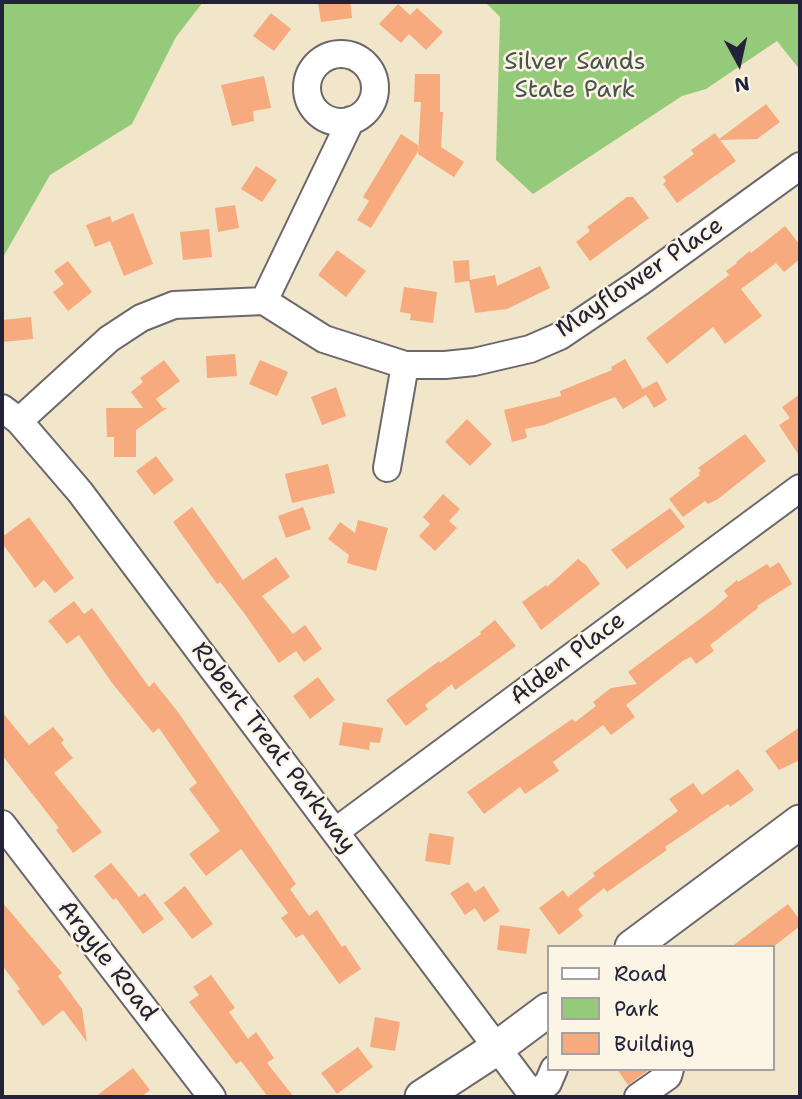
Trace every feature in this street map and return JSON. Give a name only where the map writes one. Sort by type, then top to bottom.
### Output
[{"type":"main road","points":[[635,945],[800,822]]},
{"type":"main road","points":[[422,1097],[497,1048],[546,1011]]},
{"type":"street","points":[[10,414],[141,318],[173,305],[264,301],[351,120]]},
{"type":"street","name":"Mayflower Place","points":[[264,301],[324,339],[405,365],[474,362],[530,349],[560,336],[640,282],[800,166]]},
{"type":"street","points":[[387,468],[405,365]]},
{"type":"street","name":"Robert Treat Parkway","points":[[10,414],[80,492],[533,1096]]},
{"type":"street","name":"Alden Place","points":[[336,831],[800,488]]},
{"type":"street","name":"Argyle Road","points":[[2,824],[212,1097]]},
{"type":"street","points":[[533,1096],[548,1083],[553,1071]]},
{"type":"street","points":[[638,1097],[667,1076],[669,1071]]},
{"type":"green space","points":[[2,2],[203,2],[176,37],[132,124],[50,175],[2,259]]},
{"type":"green space","name":"Silver Sands State Park","points":[[485,2],[800,2],[800,70],[777,41],[706,89],[682,96],[533,194],[496,160],[500,17]]},
{"type":"building","points":[[318,2],[350,2],[352,18],[321,22]]},
{"type":"building","points":[[398,4],[410,15],[417,8],[443,32],[426,50],[409,34],[401,43],[379,24]]},
{"type":"building","points":[[271,13],[291,29],[274,51],[253,36]]},
{"type":"building","points":[[415,74],[440,74],[440,112],[443,112],[441,147],[464,162],[454,177],[418,154],[421,102],[414,102]]},
{"type":"building","points":[[264,76],[271,108],[253,111],[254,121],[232,126],[221,85]]},
{"type":"building","points":[[766,104],[780,122],[757,139],[720,140],[736,161],[677,203],[663,184],[666,181],[663,177],[694,154],[691,150],[715,133],[719,139]]},
{"type":"building","points":[[401,134],[418,145],[418,151],[371,228],[357,220],[369,201],[363,197]]},
{"type":"building","points":[[256,166],[277,180],[262,202],[241,189]]},
{"type":"building","points":[[627,197],[633,197],[649,218],[590,261],[576,242],[590,231],[587,227]]},
{"type":"building","points":[[235,205],[239,228],[218,232],[215,208]]},
{"type":"building","points":[[133,213],[153,264],[124,276],[110,241],[95,247],[86,225],[110,216],[112,222]]},
{"type":"building","points":[[785,226],[800,245],[800,259],[784,272],[776,263],[741,289],[762,316],[725,344],[713,327],[667,364],[646,338],[729,275],[726,271],[736,262]]},
{"type":"building","points":[[209,229],[212,257],[183,260],[180,232]]},
{"type":"building","points":[[337,250],[366,271],[346,297],[318,275]]},
{"type":"building","points":[[469,260],[470,280],[495,275],[497,286],[540,266],[550,288],[507,309],[475,313],[469,281],[455,283],[453,261]]},
{"type":"building","points":[[68,261],[92,292],[68,311],[53,292],[64,284],[54,271]]},
{"type":"building","points":[[404,287],[437,292],[433,323],[410,320],[411,314],[400,312]]},
{"type":"building","points":[[31,317],[33,339],[2,342],[2,320]]},
{"type":"building","points":[[235,354],[237,376],[207,378],[206,356]]},
{"type":"building","points":[[625,359],[644,391],[643,389],[657,381],[667,400],[654,408],[646,395],[623,409],[615,397],[544,425],[525,429],[527,438],[512,442],[504,410],[561,396],[560,391],[612,370],[611,367]]},
{"type":"building","points":[[164,360],[180,381],[156,399],[163,408],[167,408],[136,430],[136,457],[114,457],[114,437],[107,437],[106,408],[143,408],[131,392],[143,382],[140,378]]},
{"type":"building","points":[[260,360],[288,372],[277,396],[249,384]]},
{"type":"building","points":[[336,387],[346,416],[322,425],[311,397]]},
{"type":"building","points":[[800,394],[800,457],[779,425],[790,418],[782,407]]},
{"type":"building","points":[[467,419],[492,444],[470,466],[445,442]]},
{"type":"building","points":[[745,434],[766,461],[718,499],[708,504],[705,501],[683,517],[669,499],[700,475],[698,468]]},
{"type":"building","points":[[156,456],[174,480],[154,495],[136,471]]},
{"type":"building","points":[[328,464],[335,493],[292,503],[285,474]]},
{"type":"building","points":[[443,494],[460,509],[449,521],[457,528],[435,551],[419,536],[430,524],[423,517]]},
{"type":"building","points":[[192,507],[243,580],[276,557],[290,577],[262,596],[293,634],[305,625],[322,649],[304,662],[296,651],[279,663],[173,522]]},
{"type":"building","points":[[303,507],[311,529],[286,538],[278,516]]},
{"type":"building","points":[[670,508],[685,527],[627,569],[611,550]]},
{"type":"building","points":[[29,517],[74,578],[55,593],[44,580],[35,588],[2,543],[2,537]]},
{"type":"building","points":[[358,520],[388,528],[376,571],[347,563],[349,555],[328,539],[340,522],[355,533]]},
{"type":"building","points":[[578,559],[600,584],[541,630],[522,602],[546,585],[547,587]]},
{"type":"building","points":[[779,562],[792,584],[757,606],[758,608],[710,645],[714,651],[696,664],[691,657],[684,660],[626,705],[635,717],[611,735],[603,725],[553,762],[559,771],[525,794],[520,787],[484,814],[467,792],[572,719],[575,722],[596,706],[593,702],[611,688],[637,684],[628,672],[712,610],[728,596],[724,591],[737,580],[738,582],[767,564],[770,568]]},
{"type":"building","points":[[74,601],[84,614],[92,608],[149,687],[154,682],[178,712],[296,884],[290,889],[309,916],[317,910],[361,969],[339,984],[303,934],[296,938],[281,918],[288,913],[241,849],[206,876],[189,854],[220,831],[189,789],[197,783],[159,728],[153,733],[112,683],[79,635],[67,644],[48,621]]},
{"type":"building","points":[[495,620],[516,646],[455,690],[452,684],[425,705],[428,709],[406,726],[386,700],[481,634],[480,632]]},
{"type":"building","points":[[318,677],[335,700],[310,719],[293,696]]},
{"type":"building","points":[[2,712],[29,745],[53,727],[64,740],[61,743],[73,758],[54,773],[102,832],[73,853],[56,830],[59,828],[2,755]]},
{"type":"building","points":[[343,722],[383,728],[380,743],[370,742],[369,750],[339,745]]},
{"type":"building","points":[[800,727],[800,760],[779,770],[765,751]]},
{"type":"building","points":[[738,769],[754,790],[730,807],[728,804],[665,847],[667,850],[607,892],[604,888],[578,909],[583,916],[559,935],[539,908],[563,890],[568,897],[595,876],[593,873],[678,811],[669,799],[693,783],[702,795]]},
{"type":"building","points":[[429,833],[454,837],[450,865],[425,861]]},
{"type":"building","points":[[111,863],[139,897],[145,893],[164,919],[143,934],[116,898],[113,900],[94,876]]},
{"type":"building","points":[[468,882],[475,892],[484,886],[500,911],[484,922],[475,908],[465,915],[450,893]]},
{"type":"building","points":[[185,886],[213,924],[192,939],[164,903]]},
{"type":"building","points":[[2,902],[62,973],[58,976],[82,1009],[87,1042],[63,1010],[43,1026],[17,991],[20,989],[2,965]]},
{"type":"building","points":[[788,904],[800,920],[800,926],[774,946],[734,945]]},
{"type":"building","points":[[500,925],[530,929],[526,954],[497,950]]},
{"type":"building","points":[[211,975],[235,1008],[229,1012],[248,1039],[256,1032],[274,1058],[267,1063],[294,1097],[268,1097],[241,1061],[236,1064],[189,1002],[199,995],[193,987]]},
{"type":"building","points":[[375,1017],[400,1022],[395,1051],[370,1047]]},
{"type":"building","points":[[358,1047],[373,1067],[337,1094],[321,1073]]},
{"type":"building","points":[[133,1068],[150,1090],[141,1097],[95,1097]]},
{"type":"building","points":[[618,1071],[647,1071],[628,1085]]}]
